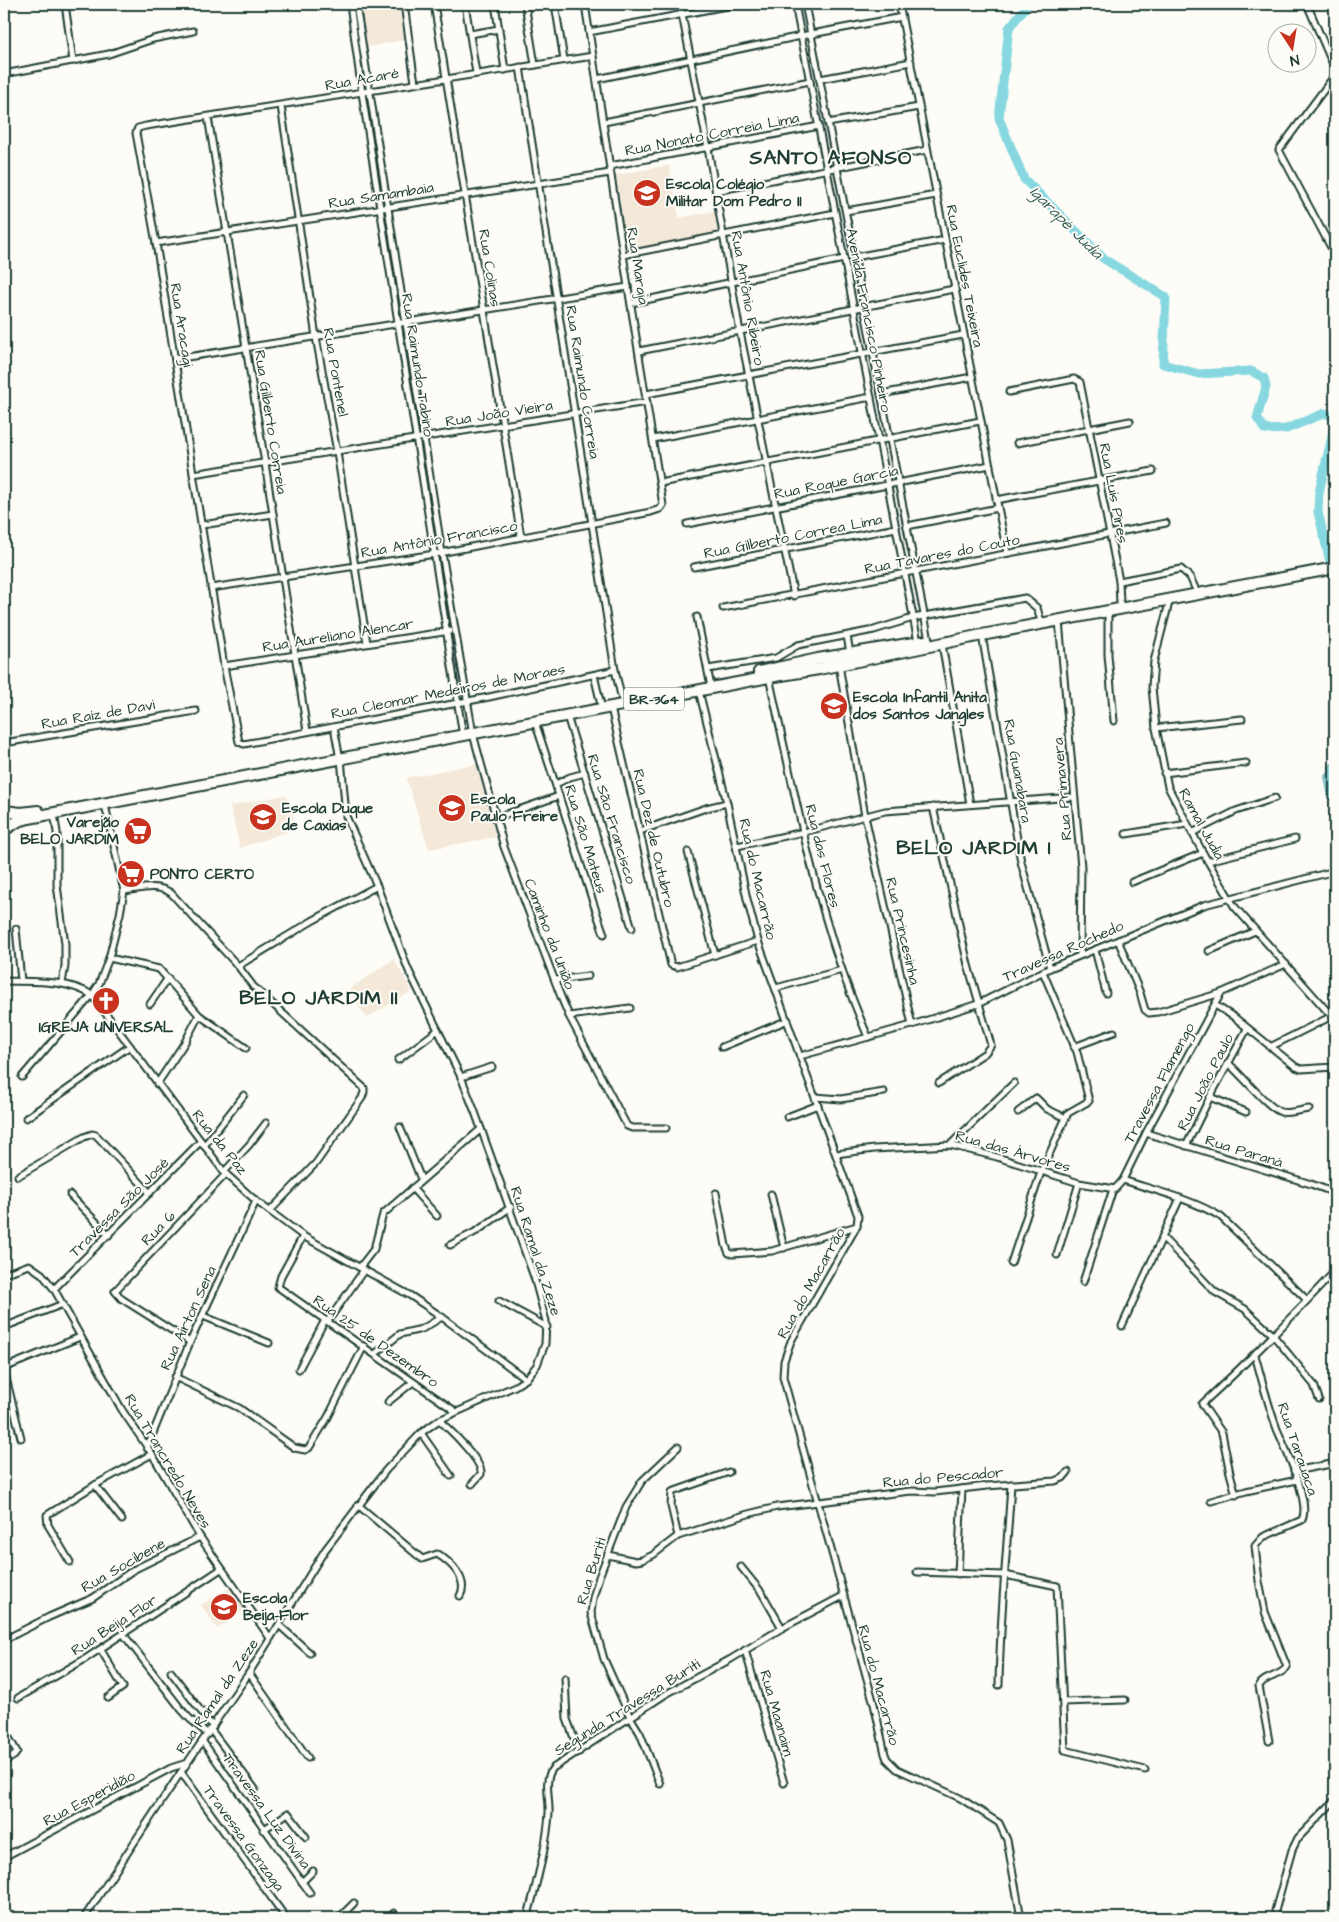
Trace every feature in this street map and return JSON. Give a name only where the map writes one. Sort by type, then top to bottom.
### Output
[{"type":"highway","name":"BR-364","points":[[4,811],[32,812],[606,706],[699,691],[769,677],[850,653],[883,652],[942,643],[1108,612],[1305,571],[1335,562]]},
{"type":"highway","name":"BR-364","points":[[469,731],[568,716],[622,700],[710,682],[818,664],[839,665],[918,642],[1120,602],[1195,588],[1335,568]]},
{"type":"highway","name":"BR-364","points":[[4,829],[18,821],[105,805],[340,756]]},
{"type":"highway","points":[[4,817],[4,829]]},
{"type":"street","points":[[65,4],[73,61]]},
{"type":"street","name":"Rua Raimundo Tabino","points":[[350,4],[362,93],[417,439],[431,503]]},
{"type":"street","name":"Rua Raimundo Tabino","points":[[356,4],[424,438],[431,503],[467,701],[469,731]]},
{"type":"street","points":[[404,4],[415,83]]},
{"type":"street","name":"Rua Colinas","points":[[434,4],[521,537]]},
{"type":"street","points":[[472,4],[465,4],[476,74]]},
{"type":"street","points":[[495,4],[505,70]]},
{"type":"street","points":[[525,4],[535,65]]},
{"type":"street","points":[[555,4],[564,60]]},
{"type":"street","name":"Rua Maraja","points":[[585,4],[604,122],[610,173],[663,501]]},
{"type":"street","name":"Rua Antônio Ribeiro","points":[[680,4],[716,191],[740,332],[794,596]]},
{"type":"street","points":[[589,32],[737,4]]},
{"type":"street","name":"Avenida Francisco Pinheiro","points":[[795,4],[918,642]]},
{"type":"street","name":"Avenida Francisco Pinheiro","points":[[805,4],[929,640]]},
{"type":"street","name":"Rua Euclides Teixeira","points":[[899,4],[1007,554]]},
{"type":"street","points":[[1306,4],[1335,65]]},
{"type":"street","points":[[597,79],[801,36],[902,17]]},
{"type":"street","points":[[470,34],[499,29]]},
{"type":"street","points":[[4,74],[109,54],[153,39],[193,31]]},
{"type":"street","name":"Rua Acaré","points":[[136,129],[445,78],[593,56]]},
{"type":"street","points":[[820,79],[911,62]]},
{"type":"street","name":"Rua Raimundo Correia","points":[[520,67],[574,413],[622,700]]},
{"type":"street","points":[[1335,75],[1279,150],[1335,255]]},
{"type":"street","points":[[604,122],[810,81]]},
{"type":"street","name":"Rua Pontenel","points":[[281,106],[316,337],[337,452],[367,643]]},
{"type":"street","points":[[828,123],[919,107]]},
{"type":"street","name":"Rua Gilberto Correia","points":[[208,117],[308,731]]},
{"type":"street","name":"Rua Nonato Correia Lima","points":[[610,166],[819,126]]},
{"type":"street","name":"Rua Aracagi","points":[[136,129],[202,526]]},
{"type":"street","points":[[716,191],[927,150]]},
{"type":"street","name":"Rua Samambaia","points":[[156,243],[610,173]]},
{"type":"street","points":[[846,211],[936,195]]},
{"type":"street","points":[[623,255],[835,213]]},
{"type":"street","points":[[384,228],[392,226]]},
{"type":"street","points":[[855,257],[945,240]]},
{"type":"street","points":[[631,303],[844,259]]},
{"type":"street","points":[[174,359],[406,324],[628,287]]},
{"type":"street","points":[[639,351],[954,290]]},
{"type":"street","points":[[646,394],[963,335]]},
{"type":"street","points":[[881,394],[972,377]]},
{"type":"street","name":"Rua Luís Pires","points":[[1009,392],[1074,379],[1079,381],[1119,581],[1120,602]]},
{"type":"street","points":[[652,440],[870,396]]},
{"type":"street","name":"Rua João Vieira","points":[[193,474],[647,402]]},
{"type":"street","points":[[660,483],[980,421]]},
{"type":"street","points":[[1017,444],[1130,422]]},
{"type":"street","name":"Rua Roque Garcia","points":[[687,524],[990,465]]},
{"type":"street","points":[[996,500],[1153,471]]},
{"type":"street","name":"Rua Antônio Francisco","points":[[211,588],[439,553],[656,511],[662,507],[663,501]]},
{"type":"street","points":[[907,526],[998,508]]},
{"type":"street","points":[[273,514],[202,526],[211,588],[224,666],[240,743],[244,744],[308,731]]},
{"type":"street","name":"Rua Tavares do Couto","points":[[723,608],[794,596],[1166,523]]},
{"type":"street","name":"Rua Gilberto Correa Lima","points":[[694,567],[896,528]]},
{"type":"street","name":"Rua Raimundo Tabino","points":[[439,553],[447,632],[458,703],[469,731]]},
{"type":"street","points":[[1119,581],[1181,569],[1190,577],[1195,588]]},
{"type":"street","points":[[708,669],[776,658],[798,645],[874,630],[913,618],[1024,598],[1037,608],[1040,618]]},
{"type":"street","name":"Ramal Judia","points":[[1170,599],[1153,670],[1152,699],[1164,773],[1172,795],[1202,853],[1228,897],[1255,931],[1333,1018]]},
{"type":"street","points":[[1108,612],[1108,656],[1114,721]]},
{"type":"street","points":[[697,617],[710,682]]},
{"type":"street","name":"Rua Primavera","points":[[1059,621],[1074,797],[1078,817],[1081,866],[1080,955]]},
{"type":"street","name":"Rua Aureliano Alencar","points":[[224,666],[455,630]]},
{"type":"street","name":"Rua Guanabara","points":[[982,635],[1021,862],[1050,968]]},
{"type":"street","points":[[846,636],[850,653]]},
{"type":"street","points":[[942,643],[970,804]]},
{"type":"street","name":"Rua Princesinha","points":[[839,665],[865,816],[912,1025]]},
{"type":"street","name":"Rua Cleomar Medeiros de Moraes","points":[[308,731],[458,703],[616,670]]},
{"type":"street","points":[[594,674],[606,706]]},
{"type":"street","name":"Rua das Flores","points":[[769,677],[804,832],[824,910],[842,970],[868,1037]]},
{"type":"street","name":"Rua do Macarrão","points":[[699,691],[727,803],[758,941],[856,1212],[857,1226],[791,1341],[783,1365],[783,1377],[874,1704],[887,1759],[897,1768],[960,1798],[999,1824],[1006,1836],[1021,1918]]},
{"type":"street","name":"Rua Dez de Outubro","points":[[606,706],[640,831],[668,958],[672,967],[715,955]]},
{"type":"street","name":"Rua Raíz de Davi","points":[[4,743],[196,710]]},
{"type":"street","name":"Rua São Francisco","points":[[568,716],[632,928]]},
{"type":"street","points":[[1156,728],[1242,719]]},
{"type":"street","name":"Rua São Mateus","points":[[535,722],[604,934]]},
{"type":"street","name":"Rua Ramal da Zeze","points":[[84,1918],[249,1673],[325,1550],[358,1505],[397,1457],[421,1433],[455,1411],[526,1379],[541,1357],[546,1338],[547,1327],[534,1277],[511,1207],[461,1077],[408,969],[377,886],[346,816],[340,756],[334,727]]},
{"type":"street","name":"Caminho da União","points":[[469,731],[513,874],[569,1016],[626,1125],[632,1128],[666,1128]]},
{"type":"street","points":[[1164,773],[1246,763]]},
{"type":"street","points":[[556,784],[570,777],[585,773]]},
{"type":"street","points":[[495,818],[559,796]]},
{"type":"street","points":[[737,846],[804,832],[885,811],[1074,797]]},
{"type":"street","points":[[1192,833],[1236,811],[1275,798]]},
{"type":"street","points":[[640,831],[706,808],[727,803]]},
{"type":"street","points":[[22,1077],[92,995],[99,984],[109,958],[124,891],[105,805]]},
{"type":"street","points":[[933,808],[968,965],[991,1047],[985,1054],[939,1083]]},
{"type":"street","points":[[54,814],[57,832],[57,885],[65,944],[65,966],[62,984]]},
{"type":"street","points":[[1126,834],[1187,824]]},
{"type":"street","points":[[1208,861],[1295,839]]},
{"type":"street","points":[[688,852],[715,955],[758,941]]},
{"type":"street","points":[[1132,882],[1202,853]]},
{"type":"street","name":"Travessa Rochedo","points":[[800,1056],[912,1025],[978,1004],[1050,968],[1204,905],[1228,897],[1335,871]]},
{"type":"street","points":[[238,966],[312,921],[377,886]]},
{"type":"street","points":[[124,891],[156,887],[167,890],[178,899],[238,966],[253,986],[364,1090],[362,1098],[325,1152],[270,1211]]},
{"type":"street","points":[[16,929],[21,981]]},
{"type":"street","points":[[1210,951],[1255,931]]},
{"type":"street","name":"Travessa Flamengo","points":[[1118,940],[1145,1010],[1149,1013],[1221,993],[1286,964]]},
{"type":"street","points":[[1095,950],[1106,992]]},
{"type":"street","points":[[109,958],[153,966],[159,969],[199,1015],[246,1048]]},
{"type":"street","points":[[776,988],[842,970]]},
{"type":"street","points":[[1011,1263],[1041,1172],[1066,1118],[1070,1111],[1089,1101],[1082,1069],[1043,972]]},
{"type":"street","points":[[555,980],[588,976]]},
{"type":"street","points":[[150,1004],[168,978]]},
{"type":"street","points":[[4,981],[62,984],[92,995]]},
{"type":"street","name":"Travessa Flamengo","points":[[1122,1182],[1221,993]]},
{"type":"street","name":"Rua da Paz","points":[[92,995],[225,1173],[256,1200],[303,1236],[411,1296],[526,1379]]},
{"type":"street","points":[[1214,1005],[1234,1017],[1290,1063],[1301,1069],[1335,1067]]},
{"type":"street","points":[[569,1016],[630,1008]]},
{"type":"street","points":[[157,1084],[185,1042],[199,1015]]},
{"type":"street","points":[[1270,1047],[1333,1018]]},
{"type":"street","points":[[722,1047],[788,1020]]},
{"type":"street","name":"Rua João Paulo","points":[[1186,1146],[1247,1029]]},
{"type":"street","points":[[398,1060],[438,1030]]},
{"type":"street","points":[[1074,1047],[1114,1032]]},
{"type":"street","points":[[26,1118],[130,1046]]},
{"type":"street","points":[[1228,1063],[1241,1074],[1272,1108],[1282,1112],[1309,1109]]},
{"type":"street","points":[[461,1077],[492,1067]]},
{"type":"street","points":[[950,1145],[1014,1083]]},
{"type":"street","points":[[815,1097],[841,1099],[884,1092]]},
{"type":"street","name":"Travessa São José","points":[[54,1289],[202,1144],[244,1095]]},
{"type":"street","points":[[1210,1097],[1246,1112]]},
{"type":"street","points":[[1018,1112],[1036,1098],[1047,1109],[1066,1118]]},
{"type":"street","points":[[787,1117],[818,1105]]},
{"type":"street","points":[[225,1173],[266,1123]]},
{"type":"street","points":[[400,1127],[421,1179]]},
{"type":"street","points":[[299,1368],[326,1321],[374,1249],[383,1214],[421,1179],[481,1129]]},
{"type":"street","points":[[18,1176],[92,1134],[96,1135],[150,1193]]},
{"type":"street","name":"Rua Paraná","points":[[1146,1134],[1335,1193]]},
{"type":"street","name":"Rua das Árvores","points":[[836,1154],[874,1149],[950,1145],[997,1157],[1079,1183],[1113,1189]]},
{"type":"street","name":"Rua 6","points":[[190,1342],[122,1299],[116,1292],[118,1287],[225,1173]]},
{"type":"street","points":[[1083,1282],[1113,1189],[1122,1182],[1180,1198],[1205,1208],[1227,1222],[1307,1300]]},
{"type":"street","points":[[1057,1255],[1079,1183]]},
{"type":"street","points":[[412,1188],[437,1216]]},
{"type":"street","points":[[716,1193],[726,1246],[729,1253],[737,1255],[784,1248],[857,1226]]},
{"type":"street","points":[[771,1194],[784,1248]]},
{"type":"street","points":[[70,1195],[109,1234]]},
{"type":"street","points":[[1122,1326],[1180,1198]]},
{"type":"street","name":"Rua Airton Sena","points":[[147,1448],[190,1342],[256,1200]]},
{"type":"street","points":[[450,1245],[483,1227],[511,1207]]},
{"type":"street","name":"Rua 25 de Dezembro","points":[[303,1236],[278,1287],[455,1411]]},
{"type":"street","points":[[1162,1237],[1214,1292],[1245,1308],[1273,1335],[1314,1385],[1319,1399]]},
{"type":"street","points":[[4,1274],[27,1265],[32,1266],[42,1274],[54,1289]]},
{"type":"street","points":[[1236,1494],[1222,1432],[1202,1404],[1255,1355],[1333,1273]]},
{"type":"street","points":[[1333,1273],[1335,1282]]},
{"type":"street","name":"Rua Trancredo Neves","points":[[54,1289],[122,1410],[152,1454],[200,1537],[270,1638]]},
{"type":"street","points":[[499,1301],[547,1327]]},
{"type":"street","points":[[4,1327],[63,1304]]},
{"type":"street","points":[[203,1316],[268,1343]]},
{"type":"street","points":[[375,1354],[400,1334],[422,1329],[442,1317]]},
{"type":"street","points":[[21,1438],[4,1369],[80,1337]]},
{"type":"street","points":[[175,1377],[239,1408],[295,1448],[307,1450],[328,1417],[364,1346]]},
{"type":"street","name":"Rua Tarauaca","points":[[1255,1355],[1277,1429],[1294,1471],[1304,1506],[1302,1520],[1263,1536],[1255,1546],[1265,1612],[1287,1667],[1278,1674],[1264,1680],[1259,1686],[1269,1741]]},
{"type":"street","points":[[388,1402],[413,1382]]},
{"type":"street","points":[[439,1420],[464,1444],[481,1469],[481,1474],[472,1484]]},
{"type":"street","points":[[421,1433],[451,1476]]},
{"type":"street","name":"Rua Buriti","points":[[660,1784],[640,1733],[630,1717],[604,1660],[591,1613],[592,1598],[626,1507],[634,1492],[654,1468],[678,1447]]},
{"type":"street","points":[[70,1562],[48,1525],[47,1515],[95,1485],[152,1454]]},
{"type":"street","points":[[1294,1471],[1331,1464],[1335,1469]]},
{"type":"street","points":[[608,1556],[639,1561],[653,1555],[678,1536],[671,1506],[672,1492],[729,1472]]},
{"type":"street","name":"Rua do Pescador","points":[[678,1536],[762,1510],[911,1491],[935,1492],[1055,1481],[1063,1478],[1068,1472]]},
{"type":"street","points":[[1211,1501],[1297,1480]]},
{"type":"street","points":[[999,1685],[999,1632],[1006,1575],[1012,1484]]},
{"type":"street","points":[[95,1485],[122,1520]]},
{"type":"street","points":[[958,1574],[962,1489]]},
{"type":"street","points":[[358,1505],[422,1560],[437,1554],[456,1569],[463,1584],[460,1596]]},
{"type":"street","name":"Rua Socibene","points":[[4,1640],[49,1617],[93,1598],[134,1570],[200,1537]]},
{"type":"street","points":[[741,1567],[762,1593],[782,1628]]},
{"type":"street","name":"Rua Beija Flor","points":[[18,1698],[101,1650],[221,1569]]},
{"type":"street","points":[[917,1572],[1006,1575],[1057,1586],[1065,1750],[1145,1770]]},
{"type":"street","name":"Segunda Travessa Buriti","points":[[530,1912],[548,1828],[550,1811],[548,1784],[551,1771],[560,1762],[579,1752],[666,1694],[731,1659],[782,1628],[843,1596]]},
{"type":"street","points":[[279,1625],[310,1653]]},
{"type":"street","points":[[124,1634],[190,1719],[211,1730]]},
{"type":"street","points":[[101,1650],[124,1687],[108,1698]]},
{"type":"street","name":"Rua Maanaim","points":[[745,1650],[784,1783]]},
{"type":"street","points":[[171,1672],[255,1789]]},
{"type":"street","points":[[249,1673],[308,1758]]},
{"type":"street","points":[[565,1678],[568,1719],[579,1752]]},
{"type":"street","points":[[1063,1702],[1125,1700]]},
{"type":"street","points":[[4,1729],[17,1752],[14,1757],[4,1762]]},
{"type":"street","name":"Travessa Luz Divina","points":[[202,1742],[263,1830],[302,1882],[313,1871]]},
{"type":"street","name":"Rua Esperidião","points":[[4,1857],[171,1768],[187,1763]]},
{"type":"street","name":"Travessa Gonzaga","points":[[181,1772],[286,1918]]},
{"type":"street","points":[[1275,1911],[1292,1850],[1298,1838],[1335,1800]]},
{"type":"street","points":[[263,1830],[288,1813],[306,1837]]},
{"type":"street","points":[[302,1882],[310,1894]]},
{"type":"street","points":[[339,1918],[354,1903]]},
{"type":"street","points":[[389,1918],[394,1913]]},
{"type":"shaded area","points":[[359,4],[398,4],[404,40],[366,47]]},
{"type":"shaded area","name":"Escola Colégio Militar Dom Pedro II","points":[[669,165],[679,218],[715,211],[719,232],[627,250],[616,175]]},
{"type":"shaded area","name":"Escola Paulo Freire","points":[[476,764],[496,837],[429,849],[406,778]]},
{"type":"shaded area","name":"Escola Duque de Caxias","points":[[286,795],[297,828],[240,848],[230,806]]},
{"type":"shaded area","points":[[394,959],[412,991],[367,1018],[348,990]]},
{"type":"shaded area","name":"Escola Beija-Flor","points":[[232,1586],[246,1609],[217,1629],[201,1605]]},
{"type":"water","points":[[1335,762],[1335,797],[1329,799],[1325,775],[1330,773],[1329,766]]},
{"type":"waterway","name":"Igarapé Judia","points":[[1028,4],[1009,28],[999,118],[1024,179],[1104,259],[1166,297],[1163,364],[1199,374],[1251,371],[1264,378],[1266,387],[1257,418],[1265,430],[1286,429],[1325,413],[1335,418]]},
{"type":"waterway","name":"Igarapé Judia","points":[[1335,423],[1319,492],[1318,512],[1335,583]]},
{"type":"place","name":"Escola Colégio Militar Dom Pedro II","points":[[647,193]]},
{"type":"place","name":"Escola Infantil Anita dos Santos Jangles","points":[[834,706]]},
{"type":"place","name":"Escola Paulo Freire","points":[[452,808]]},
{"type":"place","name":"Escola Duque de Caxias","points":[[263,817]]},
{"type":"place","name":"Varejão BELO JARDIM","points":[[138,831]]},
{"type":"place","name":"PONTO CERTO","points":[[131,874]]},
{"type":"place","name":"IGREJA UNIVERSAL","points":[[106,1001]]},
{"type":"place","name":"Escola Beija-Flor","points":[[224,1607]]},
{"type":"district","name":"SANTO AFONSO","points":[[831,157]]},
{"type":"district","name":"BELO JARDIM I","points":[[974,847]]},
{"type":"district","name":"BELO JARDIM II","points":[[319,997]]}]
